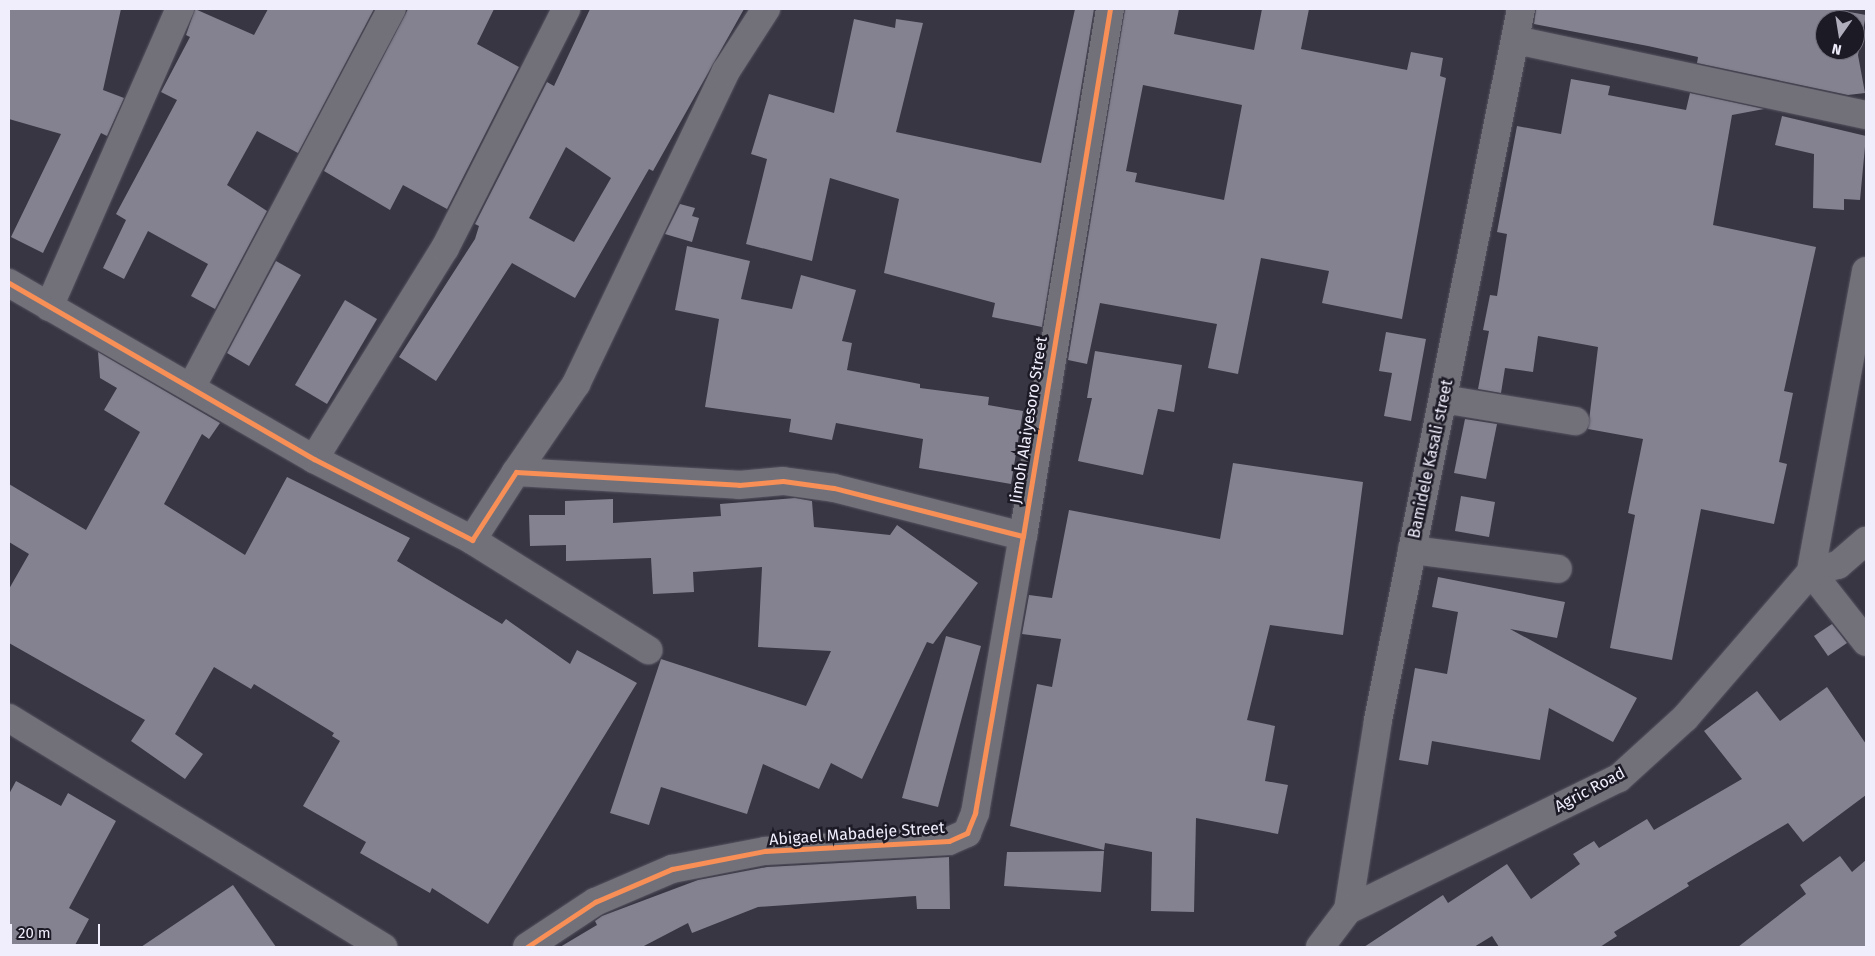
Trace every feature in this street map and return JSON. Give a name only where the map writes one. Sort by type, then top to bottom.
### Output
[{"type":"street","points":[[49,307],[180,9]]},
{"type":"street","points":[[192,386],[392,9]]},
{"type":"street","points":[[314,459],[444,248],[566,9]]},
{"type":"street","points":[[472,540],[576,384],[726,71],[766,9]]},
{"type":"street","name":"Jimoh Alaiyesoro Street","points":[[967,832],[975,813],[1110,9]]},
{"type":"street","name":"Bamidele Kasali street","points":[[1348,910],[1378,720],[1521,9]]},
{"type":"street","points":[[1516,40],[1866,115]]},
{"type":"street","points":[[1866,271],[1811,572],[1866,642]]},
{"type":"street","points":[[9,283],[192,386],[314,459],[472,540],[648,650]]},
{"type":"street","points":[[1443,399],[1575,421]]},
{"type":"street","points":[[516,472],[738,485],[791,482],[834,488],[1023,536]]},
{"type":"street","points":[[1811,572],[1838,565],[1866,541]]},
{"type":"street","points":[[1412,550],[1558,569]]},
{"type":"street","name":"Agric Road","points":[[1320,947],[1348,910],[1619,778],[1685,718],[1811,572]]},
{"type":"street","points":[[9,718],[382,947]]},
{"type":"street","name":"Abigael Mabadeje Street","points":[[527,947],[595,902],[672,869],[765,852],[949,841],[967,832]]},
{"type":"building","points":[[9,9],[121,9],[103,90],[124,98],[107,136],[101,133],[43,253],[11,237],[61,134],[9,119]]},
{"type":"building","points":[[195,9],[254,35],[268,9],[374,9],[298,153],[257,131],[227,185],[267,211],[215,309],[191,296],[208,264],[148,231],[124,279],[103,268],[126,220],[116,214],[177,100],[161,92],[190,37],[186,35]]},
{"type":"building","points":[[408,9],[494,9],[477,44],[519,67],[447,209],[403,185],[390,210],[324,171]]},
{"type":"building","points":[[590,9],[744,9],[653,171],[649,169],[575,298],[512,263],[436,381],[399,357],[475,239],[479,226],[475,224],[547,82],[554,86]],"holes":[[[566,147],[611,178],[574,242],[529,218]]]},
{"type":"building","points":[[1075,9],[1094,9],[1042,327],[992,317],[995,303],[884,273],[899,199],[830,178],[812,261],[746,244],[767,159],[751,154],[769,94],[834,113],[854,19],[895,28],[896,19],[923,23],[896,132],[1041,163]]},
{"type":"building","points":[[1125,9],[1179,9],[1174,34],[1254,50],[1262,9],[1309,9],[1301,49],[1407,70],[1411,52],[1443,58],[1440,76],[1446,78],[1402,319],[1322,303],[1329,271],[1261,258],[1238,374],[1208,368],[1217,324],[1100,303],[1087,364],[1068,360]],"holes":[[[1143,85],[1242,105],[1224,200],[1135,182],[1137,173],[1126,171]]]},
{"type":"building","points":[[1536,9],[1838,10],[1815,10],[1815,60],[1859,60],[1865,93],[1848,95],[1697,63],[1698,57],[1534,24]]},
{"type":"building","points":[[1571,79],[1610,86],[1608,95],[1686,110],[1690,93],[1764,109],[1732,115],[1713,225],[1816,247],[1784,391],[1793,393],[1779,462],[1787,464],[1774,524],[1701,509],[1672,660],[1610,648],[1635,515],[1628,513],[1643,439],[1588,429],[1598,347],[1538,336],[1533,372],[1505,368],[1501,393],[1478,389],[1489,331],[1483,330],[1490,295],[1497,296],[1507,234],[1497,232],[1517,126],[1561,134]]},
{"type":"building","points":[[1782,116],[1866,136],[1860,200],[1844,199],[1844,210],[1813,208],[1814,154],[1775,145]]},
{"type":"building","points":[[680,204],[695,208],[692,216],[699,218],[692,242],[665,234]]},
{"type":"building","points":[[687,246],[750,261],[741,299],[792,309],[801,275],[856,290],[842,341],[852,343],[847,370],[920,384],[920,388],[989,397],[988,405],[1023,411],[1011,484],[919,468],[923,439],[836,423],[832,440],[789,432],[791,419],[705,407],[719,319],[675,310]]},
{"type":"building","points":[[276,261],[301,275],[249,366],[227,353]]},
{"type":"building","points":[[345,300],[377,319],[327,404],[295,385]]},
{"type":"building","points":[[1386,332],[1426,339],[1411,421],[1384,416],[1392,373],[1379,371]]},
{"type":"building","points":[[1095,351],[1182,365],[1174,412],[1158,409],[1143,475],[1078,461],[1092,398],[1087,398]]},
{"type":"building","points":[[98,352],[220,423],[209,439],[202,434],[164,504],[245,555],[287,477],[410,538],[397,561],[502,624],[506,619],[570,664],[577,650],[637,683],[488,924],[432,888],[430,893],[360,853],[366,842],[303,806],[340,741],[332,736],[334,733],[254,684],[251,689],[214,667],[175,734],[203,754],[185,779],[131,741],[145,720],[9,643],[9,589],[29,554],[9,542],[9,484],[86,530],[140,432],[104,410],[117,388],[100,378]]},
{"type":"building","points":[[1465,419],[1497,424],[1486,479],[1454,473]]},
{"type":"building","points":[[1233,463],[1363,482],[1343,635],[1270,625],[1247,720],[1275,726],[1265,781],[1288,785],[1278,834],[1196,818],[1194,912],[1151,911],[1152,852],[1105,843],[1104,850],[1010,826],[1037,684],[1052,687],[1061,639],[1022,634],[1029,595],[1052,598],[1069,510],[1220,539]]},
{"type":"building","points":[[1461,496],[1495,502],[1489,537],[1455,531]]},
{"type":"building","points":[[795,498],[812,501],[814,527],[890,535],[897,525],[978,583],[933,644],[927,642],[862,779],[831,763],[819,789],[763,764],[747,814],[661,787],[649,825],[610,813],[661,659],[806,706],[831,651],[758,647],[762,567],[693,572],[694,592],[653,594],[651,558],[566,561],[566,545],[530,546],[529,515],[565,515],[565,501],[613,499],[613,523],[721,516],[720,504]]},
{"type":"building","points":[[1438,577],[1565,602],[1557,638],[1510,629],[1637,698],[1613,742],[1549,708],[1540,760],[1432,741],[1428,765],[1399,760],[1415,668],[1447,674],[1458,612],[1432,607]]},
{"type":"building","points":[[1832,624],[1847,643],[1828,656],[1814,636]]},
{"type":"building","points":[[946,636],[981,646],[938,807],[902,798]]},
{"type":"building","points":[[1827,687],[1866,744],[1866,795],[1803,842],[1788,823],[1687,883],[1689,886],[1614,932],[1617,936],[1600,947],[1499,947],[1492,936],[1474,947],[1364,947],[1443,895],[1448,903],[1507,864],[1531,899],[1580,864],[1573,854],[1594,841],[1599,848],[1647,819],[1654,830],[1742,779],[1704,731],[1757,691],[1780,721]]},
{"type":"building","points":[[16,781],[61,806],[68,793],[116,821],[69,908],[89,919],[74,947],[9,947],[9,794]]},
{"type":"building","points":[[1104,851],[1101,892],[1004,886],[1007,852]]},
{"type":"building","points":[[1840,856],[1852,872],[1866,860],[1866,947],[1738,947],[1806,894],[1800,885]]},
{"type":"building","points":[[949,857],[950,909],[917,909],[916,896],[758,907],[692,933],[688,923],[642,947],[560,947],[597,925],[595,921],[602,916],[698,880],[767,867]]},
{"type":"building","points":[[233,885],[276,947],[141,947]]},
{"type":"cycle path","points":[[527,947],[595,902],[672,869],[765,851],[949,841],[967,833],[975,813],[1110,9]]},
{"type":"cycle path","points":[[9,283],[314,459],[472,540],[516,472],[739,485],[783,481],[834,488],[1023,536]]}]
